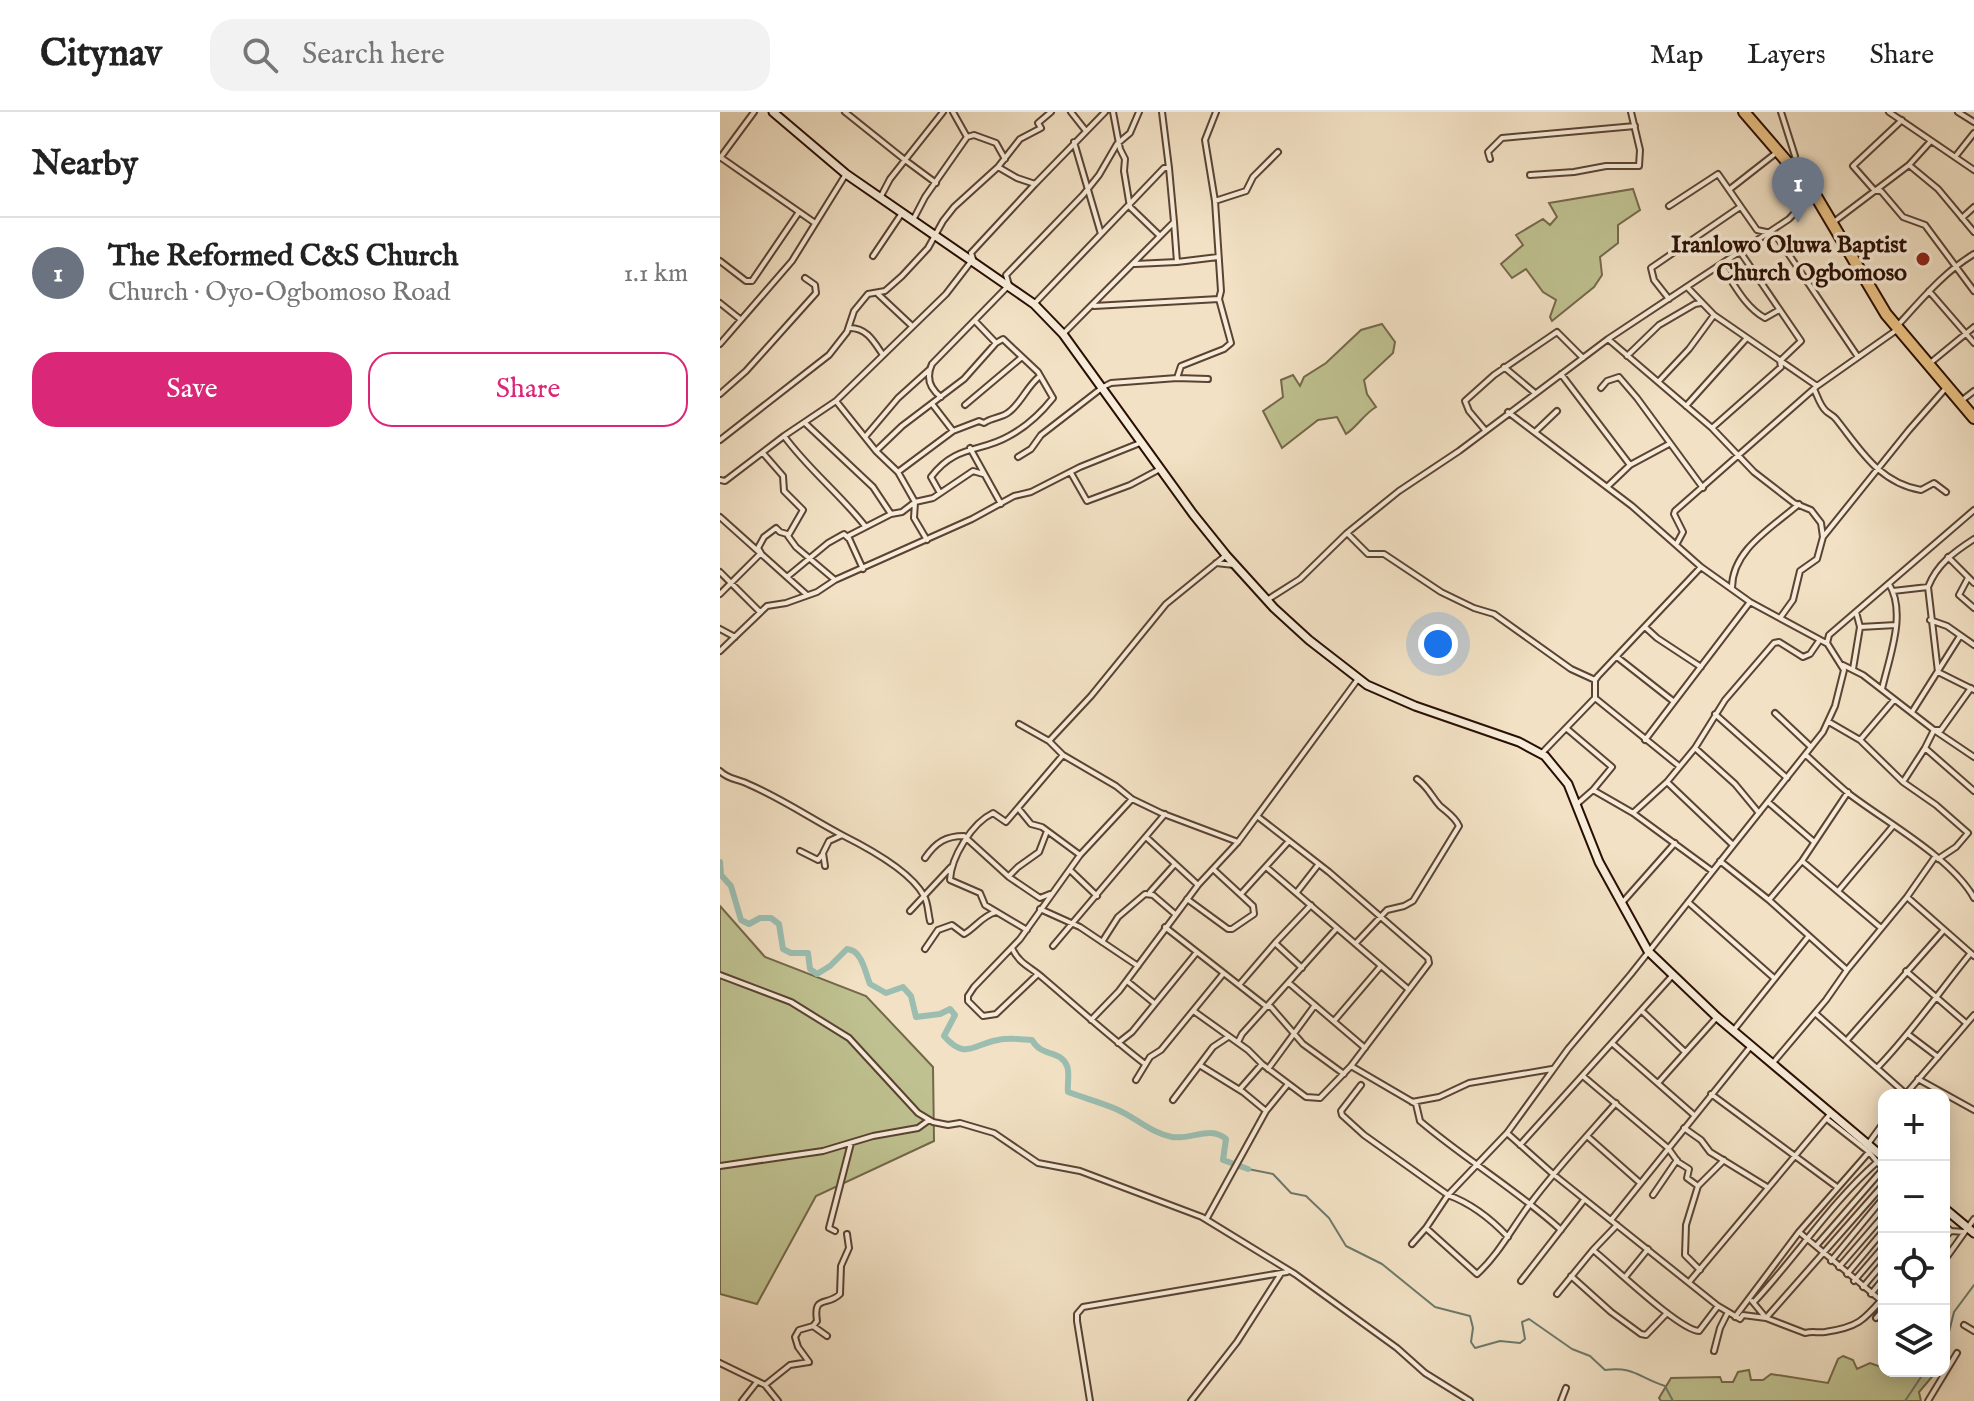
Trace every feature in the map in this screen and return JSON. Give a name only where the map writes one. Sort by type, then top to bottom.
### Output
[{"type":"highway","points":[[1749,114],[1814,193],[1880,305],[1974,418]]},
{"type":"main road","points":[[775,113],[846,174],[1034,304],[1063,334],[1226,555],[1290,624],[1358,679],[1386,694],[1519,742],[1541,753],[1563,776],[1592,847],[1648,951],[1717,1017],[1878,1158]]},
{"type":"main road","points":[[1950,1214],[1968,1231]]},
{"type":"street","points":[[754,112],[720,158],[815,223]]},
{"type":"street","points":[[845,112],[936,183]]},
{"type":"street","points":[[880,198],[890,179],[943,112]]},
{"type":"street","points":[[953,112],[967,137]]},
{"type":"street","points":[[878,294],[902,276],[928,248],[934,235],[961,200],[998,167],[1020,139],[1041,128],[1038,123],[1051,112]]},
{"type":"street","points":[[1071,112],[1086,131]]},
{"type":"street","points":[[720,480],[725,481],[735,475],[744,465],[836,401],[946,294],[973,259],[971,253],[982,240],[1105,112]]},
{"type":"street","points":[[1113,112],[1125,159],[1130,207],[1160,236]]},
{"type":"street","points":[[865,437],[898,398],[929,370],[943,351],[1009,285],[1006,275],[1089,188],[1119,142],[1130,133],[1139,112]]},
{"type":"street","points":[[1162,112],[1177,262]]},
{"type":"street","points":[[1177,378],[1181,366],[1224,349],[1231,343],[1219,299],[1215,201],[1205,140],[1216,112]]},
{"type":"street","points":[[1530,175],[1606,166],[1639,166],[1640,150],[1631,112]]},
{"type":"street","points":[[1781,112],[1795,156]]},
{"type":"street","points":[[1889,112],[1974,170]]},
{"type":"street","points":[[1958,112],[1974,122]]},
{"type":"street","points":[[1875,191],[1853,164],[1902,120]]},
{"type":"street","points":[[1490,159],[1488,152],[1502,138],[1635,126]]},
{"type":"street","points":[[1955,157],[1974,133]]},
{"type":"street","points":[[913,220],[967,137],[974,135],[996,143],[1005,159]]},
{"type":"street","points":[[1074,142],[1101,234]]},
{"type":"street","points":[[1833,223],[1909,165],[1930,142]]},
{"type":"street","points":[[1729,190],[1778,151]]},
{"type":"street","points":[[1215,201],[1244,194],[1253,177],[1278,152]]},
{"type":"street","points":[[1909,165],[1938,189],[1974,232]]},
{"type":"street","points":[[998,167],[1035,184]]},
{"type":"street","points":[[1034,304],[1164,168],[1169,168]]},
{"type":"street","points":[[1669,206],[1716,173],[1757,230],[1775,234],[1858,357]]},
{"type":"street","points":[[720,344],[792,261],[846,174]]},
{"type":"street","points":[[1875,191],[1881,191],[1909,221],[1925,225],[1974,291]]},
{"type":"street","points":[[1267,600],[1300,579],[1376,508],[1608,339],[1789,219],[1814,193]]},
{"type":"street","points":[[1669,299],[1654,280],[1651,268],[1740,207]]},
{"type":"street","points":[[1962,218],[1974,207]]},
{"type":"street","points":[[720,261],[746,281],[752,281],[799,212]]},
{"type":"street","points":[[873,256],[902,213]]},
{"type":"street","points":[[1063,334],[1174,222]]},
{"type":"street","points":[[1741,253],[1801,341],[1780,361]]},
{"type":"street","points":[[1676,545],[1683,532],[1675,511],[1775,420],[1898,329],[1899,324],[1955,265],[1974,254]]},
{"type":"street","points":[[1133,264],[1218,257]]},
{"type":"street","points":[[720,273],[726,265]]},
{"type":"street","points":[[1721,265],[1743,299],[1761,316],[1765,318],[1779,310]]},
{"type":"street","points":[[720,394],[746,371],[816,293],[815,285],[805,278]]},
{"type":"street","points":[[1688,288],[1714,315],[1816,387],[1826,411],[1835,417],[1842,430],[1876,469],[1899,486],[1921,490],[1934,483],[1946,492]]},
{"type":"street","points":[[1929,291],[1974,343]]},
{"type":"street","points":[[720,440],[829,355],[849,328],[850,318],[858,305],[870,292],[878,294],[911,325]]},
{"type":"street","points":[[1092,306],[1219,299]]},
{"type":"street","points":[[720,303],[740,320]]},
{"type":"street","points":[[1627,356],[1659,325],[1701,303]]},
{"type":"street","points":[[1659,381],[1689,349],[1714,315]]},
{"type":"street","points":[[975,321],[996,343]]},
{"type":"street","points":[[1927,365],[1974,327]]},
{"type":"street","points":[[849,328],[868,334],[883,355]]},
{"type":"street","points":[[1485,430],[1465,401],[1504,367],[1557,332],[1583,358]]},
{"type":"street","points":[[876,451],[902,426],[969,375],[1003,339],[1040,376],[1053,398],[1036,417],[1009,437],[962,451],[932,475],[940,493]]},
{"type":"street","points":[[1608,339],[1712,428],[1754,472],[1808,507],[1819,519],[1823,537]]},
{"type":"street","points":[[1686,406],[1746,339]]},
{"type":"street","points":[[965,405],[1022,357]]},
{"type":"street","points":[[1712,428],[1781,367],[1780,361]]},
{"type":"street","points":[[1504,367],[1535,393]]},
{"type":"street","points":[[929,370],[931,386],[941,397]]},
{"type":"street","points":[[1561,374],[1630,465]]},
{"type":"street","points":[[898,472],[953,431],[1007,414],[1023,397],[1029,385],[1040,376]]},
{"type":"street","points":[[1601,388],[1607,381],[1619,377],[1703,488]]},
{"type":"street","points":[[1018,457],[1031,449],[1041,435],[1111,383],[1208,379]]},
{"type":"street","points":[[1780,618],[1793,600],[1800,571],[1817,559],[1823,537],[1876,469],[1947,388]]},
{"type":"street","points":[[1960,403],[1974,391]]},
{"type":"street","points":[[836,401],[876,451],[898,472],[915,502],[914,518],[927,540]]},
{"type":"street","points":[[933,405],[953,431]]},
{"type":"street","points":[[1535,432],[1557,411]]},
{"type":"street","points":[[1508,412],[1608,486],[1701,567],[1750,602],[1827,643],[1843,665],[1882,689],[1974,757]]},
{"type":"street","points":[[805,423],[873,487],[891,514]]},
{"type":"street","points":[[784,436],[815,474],[866,526]]},
{"type":"street","points":[[720,651],[767,606],[807,595],[1014,496],[1031,492],[1142,443]]},
{"type":"street","points":[[1608,486],[1630,465],[1669,444]]},
{"type":"street","points":[[970,448],[1001,504]]},
{"type":"street","points":[[763,453],[783,476],[784,491],[803,510],[787,534]]},
{"type":"street","points":[[1071,472],[1087,501],[1130,485],[1160,469]]},
{"type":"street","points":[[848,538],[866,526],[902,512],[915,502],[923,502],[940,493],[973,471],[983,474]]},
{"type":"street","points":[[1732,589],[1734,572],[1748,550],[1767,529],[1799,504]]},
{"type":"street","points":[[1827,643],[1833,631],[1974,510]]},
{"type":"street","points":[[720,517],[807,595]]},
{"type":"street","points":[[748,542],[764,537],[776,528],[787,534],[796,547],[835,580]]},
{"type":"street","points":[[1347,533],[1368,554],[1384,554],[1441,592],[1494,614],[1571,669],[1595,680]]},
{"type":"street","points":[[787,577],[844,534],[863,569]]},
{"type":"street","points":[[761,553],[758,548],[764,537]]},
{"type":"street","points":[[1938,672],[1928,587],[1933,574],[1948,557],[1973,542]]},
{"type":"street","points":[[720,594],[761,553]]},
{"type":"street","points":[[1049,741],[1091,696],[1166,604],[1226,555]]},
{"type":"street","points":[[1948,557],[1974,583]]},
{"type":"street","points":[[1216,563],[1235,565]]},
{"type":"street","points":[[1541,753],[1595,698],[1595,680],[1701,567]]},
{"type":"street","points":[[720,572],[760,612]]},
{"type":"street","points":[[1968,578],[1959,595],[1974,608]]},
{"type":"street","points":[[1882,689],[1896,625],[1893,591],[1889,584]]},
{"type":"street","points":[[1893,591],[1928,587]]},
{"type":"street","points":[[1645,740],[1750,602]]},
{"type":"street","points":[[1853,669],[1860,627],[1856,612]]},
{"type":"street","points":[[1930,620],[1947,626],[1974,645]]},
{"type":"street","points":[[1860,627],[1896,625]]},
{"type":"street","points":[[1645,627],[1701,667]]},
{"type":"street","points":[[720,629],[735,637]]},
{"type":"street","points":[[1912,713],[1960,636]]},
{"type":"street","points":[[1633,813],[1667,782],[1695,748],[1715,714],[1774,643],[1779,642],[1803,657],[1810,654],[1819,641]]},
{"type":"street","points":[[1617,657],[1673,701]]},
{"type":"street","points":[[1412,1244],[1448,1195],[1507,1133],[1552,1069],[1811,747],[1829,722],[1841,686],[1843,665]]},
{"type":"street","points":[[1934,730],[1941,730],[1972,689],[1938,672]]},
{"type":"street","points":[[1091,1020],[1127,981],[1198,885],[1238,842],[1358,679]]},
{"type":"street","points":[[1595,698],[1679,766]]},
{"type":"street","points":[[1860,740],[1894,700]]},
{"type":"street","points":[[1775,713],[1811,747]]},
{"type":"street","points":[[1715,714],[1787,778]]},
{"type":"street","points":[[1829,722],[1860,740],[1903,782],[1974,838]]},
{"type":"street","points":[[1019,724],[1049,741],[1063,755],[1132,799],[1238,842]]},
{"type":"street","points":[[1566,728],[1612,767],[1577,804]]},
{"type":"street","points":[[1903,782],[1934,730]]},
{"type":"street","points":[[1695,748],[1735,784],[1759,813]]},
{"type":"street","points":[[1925,748],[1974,791]]},
{"type":"street","points":[[910,911],[942,879],[968,838],[989,814],[993,813],[1006,822],[1063,755]]},
{"type":"street","points":[[1805,755],[1848,792],[1936,858],[1968,887],[1974,898]]},
{"type":"street","points":[[720,771],[724,776],[796,806],[892,863],[924,895],[930,921]]},
{"type":"street","points":[[1356,943],[1392,907],[1413,901],[1459,826],[1459,821],[1438,803],[1429,787],[1417,779]]},
{"type":"street","points":[[1667,782],[1733,845]]},
{"type":"street","points":[[1593,790],[1633,813],[1712,871]]},
{"type":"street","points":[[1769,900],[1802,861],[1848,792]]},
{"type":"street","points":[[1038,974],[996,1014],[983,1016],[970,1004],[968,996],[1027,930],[1080,855],[1132,799]]},
{"type":"street","points":[[1768,802],[1813,841]]},
{"type":"street","points":[[1018,808],[1031,824],[1047,831],[1080,855]]},
{"type":"street","points":[[1053,946],[1165,814]]},
{"type":"street","points":[[1195,1012],[1306,1097],[1320,1098],[1351,1066],[1429,963],[1428,958],[1257,816]]},
{"type":"street","points":[[1839,890],[1893,826]]},
{"type":"street","points":[[1009,877],[1039,852],[1047,831]]},
{"type":"street","points":[[1772,1064],[1936,858],[1956,847],[1968,833]]},
{"type":"street","points":[[800,851],[818,860],[829,841],[842,835]]},
{"type":"street","points":[[925,858],[948,836],[964,836],[1009,877],[1040,898],[1052,892]]},
{"type":"street","points":[[1146,840],[1198,885]]},
{"type":"street","points":[[1241,894],[1289,841]]},
{"type":"street","points":[[1621,904],[1675,843]]},
{"type":"street","points":[[823,853],[825,866]]},
{"type":"street","points":[[1720,861],[1847,970]]},
{"type":"street","points":[[1802,861],[1881,928]]},
{"type":"street","points":[[1102,942],[1118,917],[1149,893],[1175,864]]},
{"type":"street","points":[[950,880],[953,865]]},
{"type":"street","points":[[1297,892],[1318,865]]},
{"type":"street","points":[[1266,867],[1408,989]]},
{"type":"street","points":[[1069,869],[1097,896]]},
{"type":"street","points":[[1187,899],[1219,924],[1232,929],[1255,911],[1213,869]]},
{"type":"street","points":[[942,879],[980,893],[985,905],[1027,930]]},
{"type":"street","points":[[1149,893],[1175,914]]},
{"type":"street","points":[[1878,1067],[1909,1035],[1936,996],[1972,955],[1907,897]]},
{"type":"street","points":[[1688,902],[1774,978]]},
{"type":"street","points":[[1239,985],[1311,905]]},
{"type":"street","points":[[1040,909],[1052,917],[1073,923],[1138,966]]},
{"type":"street","points":[[925,949],[938,930],[952,925],[964,934],[974,929],[986,915],[996,912]]},
{"type":"street","points":[[1165,927],[1274,1010],[1303,1044],[1344,1074]]},
{"type":"street","points":[[1238,1042],[1337,928]]},
{"type":"street","points":[[1847,1040],[1943,931]]},
{"type":"street","points":[[1733,1031],[1808,937]]},
{"type":"street","points":[[1275,943],[1302,968]]},
{"type":"street","points":[[1012,948],[1020,962],[1145,1064]]},
{"type":"street","points":[[1118,1043],[1132,1032],[1197,952]]},
{"type":"street","points":[[1334,1021],[1380,967]]},
{"type":"street","points":[[1906,971],[1966,1023]]},
{"type":"street","points":[[1136,1080],[1152,1055],[1161,1050],[1195,1012],[1223,974]]},
{"type":"street","points":[[720,975],[791,1002],[849,1038],[899,1095],[929,1120],[948,1125],[960,1123],[994,1133],[1038,1163],[1080,1171],[1206,1219],[1289,1271],[1397,1348],[1425,1373],[1470,1401]]},
{"type":"street","points":[[1520,1145],[1672,976]]},
{"type":"street","points":[[1127,981],[1154,1003]]},
{"type":"street","points":[[1289,983],[1365,1048]]},
{"type":"street","points":[[1268,1069],[1315,1005]]},
{"type":"street","points":[[1643,1011],[1685,1052]]},
{"type":"street","points":[[1815,1013],[1900,1089]]},
{"type":"street","points":[[1909,1089],[1974,1015]]},
{"type":"street","points":[[1658,1083],[1717,1017]]},
{"type":"street","points":[[1909,1035],[1938,1057]]},
{"type":"street","points":[[1173,1100],[1187,1078],[1225,1037]]},
{"type":"street","points":[[1613,1044],[1694,1115]]},
{"type":"street","points":[[1611,1220],[1751,1046]]},
{"type":"street","points":[[1242,1090],[1262,1064]]},
{"type":"street","points":[[1201,1066],[1242,1090],[1266,1111]]},
{"type":"street","points":[[1351,1066],[1416,1104],[1420,1121],[1510,1191],[1531,1203],[1561,1230]]},
{"type":"street","points":[[1412,1102],[1429,1101],[1469,1083],[1552,1069]]},
{"type":"street","points":[[1584,1077],[1668,1148],[1689,1169],[1687,1178],[1698,1186]]},
{"type":"street","points":[[1918,1079],[1974,1110]]},
{"type":"street","points":[[1206,1219],[1266,1111],[1288,1084]]},
{"type":"street","points":[[1361,1085],[1341,1111],[1342,1115],[1364,1135],[1448,1195],[1497,1224],[1508,1237]]},
{"type":"street","points":[[1711,1094],[1837,1187]]},
{"type":"street","points":[[1426,1228],[1475,1275],[1494,1259],[1553,1174],[1616,1103]]},
{"type":"street","points":[[1690,1281],[1829,1116]]},
{"type":"street","points":[[720,1166],[823,1151],[873,1136],[918,1128],[929,1120]]},
{"type":"street","points":[[1684,1128],[1724,1160],[1767,1187]]},
{"type":"street","points":[[1735,1317],[1878,1132]]},
{"type":"street","points":[[1507,1133],[1584,1200],[1735,1317],[1766,1318],[1805,1333],[1820,1333],[1861,1323],[1880,1305]]},
{"type":"street","points":[[1587,1136],[1639,1182]]},
{"type":"street","points":[[835,1231],[829,1228],[851,1143]]},
{"type":"street","points":[[1653,1195],[1677,1160]]},
{"type":"street","points":[[1700,1270],[1686,1258],[1684,1248],[1688,1215],[1698,1186],[1724,1160]]},
{"type":"street","points":[[1754,1302],[1805,1238],[1858,1179],[1879,1161]]},
{"type":"street","points":[[1816,1246],[1878,1176]]},
{"type":"street","points":[[1766,1318],[1878,1191]]},
{"type":"street","points":[[1521,1281],[1584,1200]]},
{"type":"street","points":[[1831,1261],[1878,1204]]},
{"type":"street","points":[[1950,1254],[1974,1219]]},
{"type":"street","points":[[1839,1267],[1878,1222]]},
{"type":"street","points":[[1557,1294],[1617,1225]]},
{"type":"street","points":[[1951,1231],[1968,1231]]},
{"type":"street","points":[[1799,1232],[1878,1299]]},
{"type":"street","points":[[1847,1275],[1882,1233]]},
{"type":"street","points":[[765,1385],[790,1365],[807,1364],[808,1359],[801,1352],[795,1337],[799,1330],[813,1326],[817,1321],[815,1308],[818,1304],[840,1294],[841,1266],[849,1248],[847,1234]]},
{"type":"street","points":[[1626,1276],[1648,1249]]},
{"type":"street","points":[[1593,1250],[1667,1313],[1695,1332],[1702,1328],[1718,1306]]},
{"type":"street","points":[[1854,1281],[1878,1253]]},
{"type":"street","points":[[1863,1287],[1878,1269]]},
{"type":"street","points":[[1090,1401],[1077,1321],[1077,1314],[1083,1307],[1289,1271]]},
{"type":"street","points":[[1191,1401],[1237,1342],[1280,1275],[1289,1271]]},
{"type":"street","points":[[1571,1276],[1641,1334],[1646,1335],[1667,1313]]},
{"type":"street","points":[[1871,1294],[1878,1285]]},
{"type":"street","points":[[1747,1299],[1754,1302],[1766,1318]]},
{"type":"street","points":[[1876,1318],[1882,1305]]},
{"type":"street","points":[[1714,1351],[1728,1312]]},
{"type":"street","points":[[1964,1325],[1974,1331]]},
{"type":"street","points":[[813,1326],[827,1336]]},
{"type":"street","points":[[1928,1401],[1957,1353]]},
{"type":"street","points":[[720,1363],[765,1385],[778,1401]]},
{"type":"street","points":[[742,1401],[757,1382]]},
{"type":"street","points":[[1561,1401],[1566,1388]]},
{"type":"green space","points":[[1633,189],[1640,210],[1618,225],[1618,243],[1600,257],[1602,275],[1594,287],[1552,321],[1550,317],[1556,300],[1543,292],[1526,269],[1512,278],[1501,264],[1523,245],[1516,235],[1543,219],[1550,225],[1557,217],[1549,203]]},
{"type":"green space","points":[[1382,324],[1395,342],[1393,353],[1364,380],[1367,394],[1376,407],[1346,434],[1337,417],[1318,420],[1282,448],[1263,411],[1283,397],[1281,380],[1293,375],[1300,386],[1304,377],[1326,363],[1361,330]]},
{"type":"green space","points":[[720,906],[765,957],[866,996],[933,1067],[934,1141],[816,1196],[757,1304],[720,1294]]},
{"type":"green space","points":[[1843,1356],[1853,1360],[1857,1369],[1870,1363],[1878,1366],[1878,1377],[1932,1377],[1919,1392],[1921,1401],[1661,1401],[1659,1398],[1671,1378],[1720,1377],[1722,1382],[1733,1382],[1738,1372],[1749,1370],[1751,1380],[1763,1380],[1771,1374],[1828,1383],[1838,1359]]},
{"type":"waterway","points":[[720,862],[721,875],[731,886],[741,920],[749,924],[760,918],[771,918],[779,924],[783,949],[791,953],[808,953],[810,969],[817,974],[847,949],[852,950],[862,962],[870,984],[886,993],[903,987],[911,996],[916,1017],[940,1014],[950,1009],[955,1015],[944,1036],[958,1048],[970,1049],[1001,1039],[1032,1040],[1036,1046],[1064,1061],[1068,1072],[1068,1092],[1116,1109],[1164,1135],[1220,1135],[1226,1139],[1223,1160],[1248,1169]]},
{"type":"waterway","points":[[1248,1169],[1273,1174],[1291,1193],[1306,1196],[1329,1218],[1346,1246],[1382,1264],[1435,1307],[1470,1316],[1473,1328],[1471,1342],[1475,1348],[1500,1341],[1520,1343],[1525,1339],[1522,1322],[1529,1319],[1572,1349],[1590,1356],[1605,1370],[1630,1371],[1665,1386],[1673,1401]]},
{"type":"waterway","points":[[1950,1328],[1954,1312],[1974,1285]]},
{"type":"waterway","points":[[1905,1401],[1921,1377]]},
{"type":"place","name":"The Reformed C&S Church","points":[[1798,223]]},
{"type":"place","name":"Iranlowo Oluwa Baptist Church Ogbomoso","points":[[1923,259]]}]
